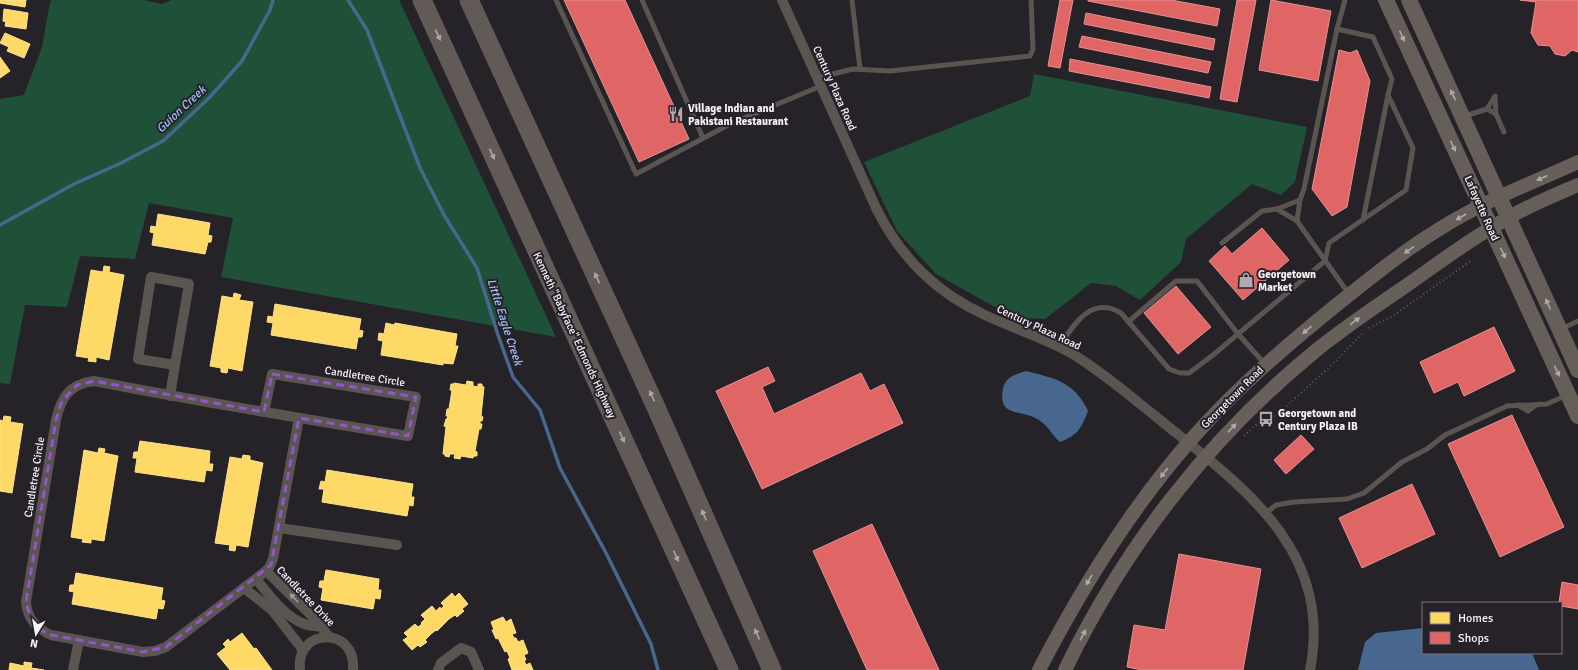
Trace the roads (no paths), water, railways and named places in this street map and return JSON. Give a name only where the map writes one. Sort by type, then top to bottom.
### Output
[{"type":"highway","name":"Kenneth \"Babyface\" Edmonds Highway","points":[[422,0],[729,670]]},
{"type":"highway","points":[[469,0],[652,398],[772,670]]},
{"type":"main road","name":"Lafayette Road","points":[[1386,0],[1578,416]]},
{"type":"main road","name":"Lafayette Road","points":[[1409,0],[1578,370]]},
{"type":"main road","name":"Georgetown Road","points":[[1039,670],[1080,595],[1114,540],[1152,488],[1188,443],[1222,406],[1266,364],[1350,294],[1381,270],[1441,228],[1480,205],[1578,162]]},
{"type":"main road","name":"Georgetown Road","points":[[1065,670],[1097,610],[1130,556],[1169,502],[1206,457],[1246,414],[1313,353],[1375,306],[1457,249],[1509,217],[1578,185]]},
{"type":"street","name":"Century Plaza Road","points":[[782,0],[884,223],[896,244],[909,260],[938,287],[966,305],[989,317],[1059,347],[1081,359],[1126,392],[1206,457],[1236,483],[1276,525],[1292,550],[1302,571],[1312,602],[1314,647],[1310,670]]},
{"type":"street","points":[[170,396],[189,284],[151,277],[138,359],[175,365]]},
{"type":"street","name":"Candletree Circle","points":[[264,412],[272,374],[416,397],[408,436],[299,418],[170,396],[88,381],[72,388],[66,394],[59,408],[56,420],[27,606],[33,622],[43,632],[51,635],[143,652],[166,647],[266,571]]},
{"type":"street","points":[[266,571],[273,559],[299,418]]},
{"type":"street","points":[[279,528],[397,545]]},
{"type":"street","name":"Candletree Drive","points":[[266,571],[323,627],[329,637]]},
{"type":"street","points":[[256,578],[272,599],[292,618],[308,625],[323,627]]},
{"type":"street","points":[[244,588],[272,610],[303,650],[299,663],[300,670]]},
{"type":"street","name":"Candletree Drive","points":[[303,650],[312,641],[320,638],[329,637],[338,640],[351,652],[353,670]]},
{"type":"street","points":[[73,670],[79,640]]},
{"type":"street","points":[[438,670],[441,663],[461,648],[471,652],[479,670]]},
{"type":"lane","points":[[556,0],[636,174],[732,123],[819,82],[853,69],[890,71],[1030,56],[1033,49],[1031,0]]},
{"type":"lane","points":[[642,0],[703,138]]},
{"type":"lane","points":[[852,0],[860,70]]},
{"type":"lane","points":[[1296,221],[1337,29],[1345,0]]},
{"type":"lane","points":[[1337,29],[1373,37],[1392,79],[1363,220]]},
{"type":"lane","points":[[1059,347],[1071,329],[1086,313],[1099,306],[1111,307],[1121,313],[1169,369],[1180,373],[1189,373],[1238,334],[1324,261],[1329,243],[1406,190],[1413,148],[1388,95]]},
{"type":"lane","points":[[1463,117],[1487,108],[1495,96],[1496,114],[1504,132]]},
{"type":"lane","points":[[1487,108],[1496,114]]},
{"type":"lane","points":[[1222,243],[1262,211],[1277,209],[1300,200]]},
{"type":"lane","points":[[1277,209],[1296,221],[1324,261],[1350,294]]},
{"type":"lane","points":[[1128,322],[1176,281],[1197,281],[1238,334],[1266,364]]},
{"type":"lane","points":[[1560,330],[1578,321]]},
{"type":"lane","points":[[1266,514],[1276,505],[1294,502],[1347,499],[1364,493],[1402,462],[1427,449],[1445,435],[1508,406],[1547,404],[1568,395]]},
{"type":"water","points":[[1026,371],[1046,376],[1063,383],[1070,387],[1083,401],[1088,411],[1081,427],[1071,437],[1060,442],[1054,437],[1046,425],[1039,420],[1008,409],[1004,405],[1002,398],[1004,385],[1011,377]]},
{"type":"water","points":[[1422,628],[1422,654],[1532,654],[1539,670],[1358,670],[1365,642],[1376,633]]},
{"type":"waterway","name":"Guion Creek","points":[[0,225],[74,184],[119,164],[163,141],[209,98],[242,61],[270,10],[273,0]]},
{"type":"waterway","name":"Little Eagle Creek","points":[[348,0],[367,30],[420,168],[444,215],[477,268],[513,377],[540,410],[560,468],[606,553],[651,644],[658,670]]},
{"type":"place","name":"Village Indian and Pakistani Restaurant","points":[[676,114]]},
{"type":"place","name":"Georgetown Market","points":[[1246,280]]},
{"type":"place","name":"Georgetown and Century Plaza IB","points":[[1266,419]]}]
